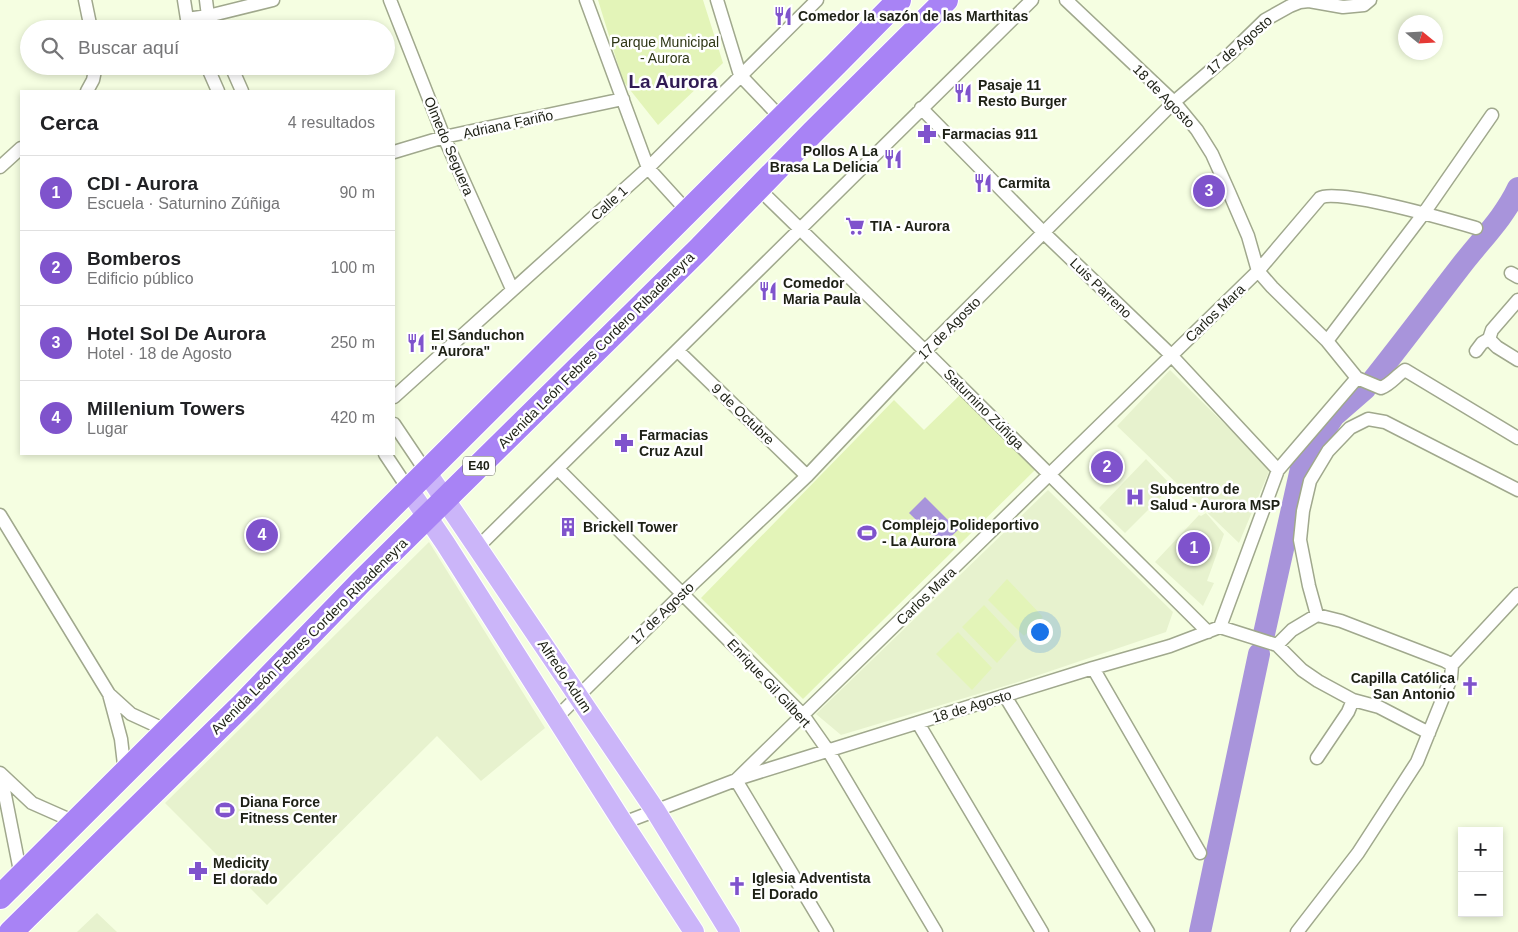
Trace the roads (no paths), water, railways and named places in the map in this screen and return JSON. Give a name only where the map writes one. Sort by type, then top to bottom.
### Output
[{"type":"highway","name":"E40","points":[[0,897],[249,648],[427,474],[898,0]]},
{"type":"highway","name":"Avenida León Febres Cordero Ribadeneyra","points":[[11,932],[243,704],[360,583],[699,250],[813,132],[946,0]]},
{"type":"highway","points":[[836,64],[840,79],[846,84],[861,85]]},
{"type":"highway","points":[[787,113],[801,106],[809,110],[814,116],[816,124],[813,132]]},
{"type":"highway","points":[[718,182],[722,196],[732,206],[739,208]]},
{"type":"highway","points":[[682,219],[684,226],[696,235],[699,250]]},
{"type":"main road","name":"Alfredo Adum","points":[[427,474],[655,810],[730,932]]},
{"type":"main road","name":"Alfredo Adum","points":[[409,490],[428,516],[694,932]]},
{"type":"street","points":[[85,0],[89,20]]},
{"type":"street","points":[[184,0],[188,20]]},
{"type":"street","points":[[206,0],[210,20]]},
{"type":"street","points":[[198,20],[273,0]]},
{"type":"street","name":"Olmedo Seguera","points":[[390,0],[444,137],[512,290]]},
{"type":"street","points":[[586,0],[648,168],[682,219]]},
{"type":"street","points":[[717,0],[740,75],[787,113]]},
{"type":"street","name":"Calle 1","points":[[395,396],[648,168],[817,0]]},
{"type":"street","points":[[477,548],[1032,0]]},
{"type":"street","name":"18 de Agosto","points":[[1066,0],[1174,102],[1196,130],[1212,154],[1248,236],[1258,272],[1327,341],[1357,378]]},
{"type":"street","name":"17 de Agosto","points":[[557,717],[683,593],[807,476],[926,351],[1174,102],[1231,53],[1265,20],[1290,6],[1309,1],[1342,7],[1364,5],[1370,0]]},
{"type":"street","points":[[88,90],[94,75]]},
{"type":"street","points":[[211,75],[218,90]]},
{"type":"street","points":[[235,75],[242,90]]},
{"type":"street","name":"Adriana Fariño","points":[[395,152],[444,137],[623,99]]},
{"type":"street","name":"Luis Parreno","points":[[921,108],[1044,233],[1171,355],[1278,470]]},
{"type":"street","points":[[1327,341],[1424,213],[1492,115]]},
{"type":"street","points":[[0,167],[20,149]]},
{"type":"street","name":"Saturnino Zúñiga","points":[[758,188],[926,351],[1208,632]]},
{"type":"street","name":"Carlos Mara","points":[[623,823],[736,780],[1258,272],[1320,198],[1330,195],[1424,213]]},
{"type":"street","points":[[1424,213],[1476,228]]},
{"type":"street","points":[[1476,351],[1482,342],[1489,339],[1492,330],[1518,300]]},
{"type":"street","points":[[1489,339],[1497,347],[1518,360]]},
{"type":"street","name":"9 de Octubre","points":[[678,351],[807,476]]},
{"type":"street","points":[[1429,733],[1379,707],[1353,700],[1310,675],[1277,645],[1220,627],[1278,470],[1357,378],[1381,388],[1388,385],[1396,375],[1405,370],[1518,438]]},
{"type":"street","points":[[1317,615],[1300,540],[1303,511],[1310,481],[1328,451],[1350,428],[1368,419],[1385,422],[1518,490]]},
{"type":"street","name":"Alfredo Adum","points":[[395,426],[427,474]]},
{"type":"street","name":"Alfredo Adum","points":[[386,455],[409,490]]},
{"type":"street","name":"Enrique Gil Gilbert","points":[[558,469],[803,715],[829,752],[936,932]]},
{"type":"street","points":[[0,515],[109,694],[121,738],[125,774]]},
{"type":"street","points":[[1297,932],[1358,854],[1417,762],[1451,678],[1452,665],[1518,594]]},
{"type":"street","points":[[1277,645],[1292,630],[1317,615],[1341,621],[1452,665]]},
{"type":"street","name":"18 de Agosto","points":[[736,780],[829,752],[918,722],[1170,646],[1220,627]]},
{"type":"street","points":[[1093,668],[1200,852]]},
{"type":"street","points":[[109,694],[131,714],[168,731]]},
{"type":"street","points":[[1005,696],[1148,932]]},
{"type":"street","points":[[1317,758],[1348,712],[1353,700]]},
{"type":"street","points":[[918,722],[1042,932]]},
{"type":"street","points":[[1,774],[32,803],[75,822]]},
{"type":"street","points":[[1,774],[21,876]]},
{"type":"street","points":[[736,780],[827,932]]},
{"type":"waterway","points":[[1372,381],[1500,217],[1518,188]]},
{"type":"waterway","points":[[1264,634],[1302,464],[1334,416],[1365,389]]},
{"type":"waterway","points":[[1200,932],[1259,654]]},
{"type":"place","name":"Comedor la sazón de las Marthitas","points":[[783,16]]},
{"type":"place","name":"Pasaje 11 Resto Burger","points":[[963,93]]},
{"type":"place","name":"Farmacias 911","points":[[927,134]]},
{"type":"place","name":"Pollos A La Brasa La Delicia","points":[[893,159]]},
{"type":"place","name":"Carmita","points":[[983,183]]},
{"type":"place","name":"Hotel Sol De Aurora","points":[[1209,191]]},
{"type":"place","name":"TIA - Aurora","points":[[855,226]]},
{"type":"place","name":"Comedor Maria Paula","points":[[768,291]]},
{"type":"place","name":"El Sanduchon \"Aurora\"","points":[[416,343]]},
{"type":"place","name":"Farmacias Cruz Azul","points":[[624,443]]},
{"type":"place","name":"Bomberos","points":[[1107,467]]},
{"type":"place","name":"Subcentro de Salud - Aurora MSP","points":[[1135,497]]},
{"type":"place","name":"Brickell Tower","points":[[568,527]]},
{"type":"place","name":"Complejo Polideportivo - La Aurora","points":[[867,533]]},
{"type":"place","name":"Millenium Towers","points":[[262,535]]},
{"type":"place","name":"CDI - Aurora","points":[[1194,548]]},
{"type":"place","name":"Capilla Católica San Antonio","points":[[1470,686]]},
{"type":"place","name":"Diana Force Fitness Center","points":[[225,810]]},
{"type":"place","name":"Medicity El dorado","points":[[198,871]]},
{"type":"place","name":"Iglesia Adventista El Dorado","points":[[737,886]]},
{"type":"district","name":"La Aurora","points":[[673,81]]},
{"type":"park label","name":"Parque Municipal - Aurora","points":[[665,50]]}]
